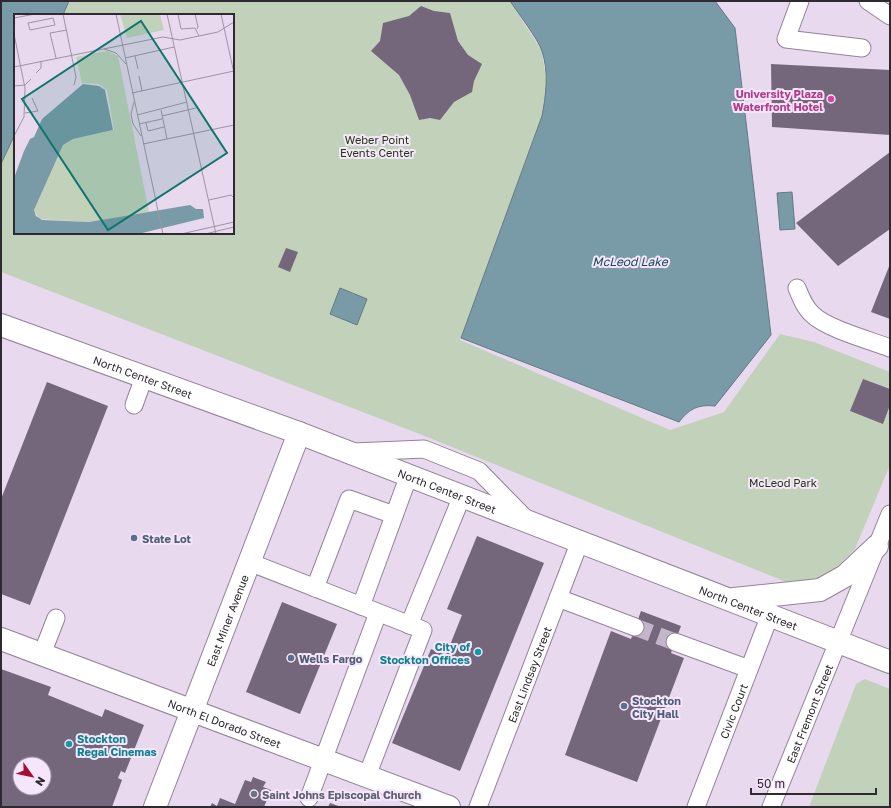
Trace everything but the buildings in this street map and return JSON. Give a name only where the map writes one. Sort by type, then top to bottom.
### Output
[{"type":"main road","name":"North Center Street","points":[[1,325],[347,452],[890,662]]},
{"type":"main road","name":"East Miner Avenue","points":[[155,807],[299,434]]},
{"type":"main road","points":[[730,599],[795,594],[820,590],[845,576],[877,546]]},
{"type":"main road","name":"North El Dorado Street","points":[[1,638],[450,807]]},
{"type":"street","points":[[800,1],[786,39],[862,48]]},
{"type":"street","points":[[868,1],[890,16]]},
{"type":"street","points":[[797,288],[804,305],[813,315],[829,325],[890,348]]},
{"type":"street","points":[[134,405],[144,377]]},
{"type":"street","points":[[347,452],[424,449],[479,471],[528,521]]},
{"type":"street","points":[[361,606],[409,476]]},
{"type":"street","points":[[409,625],[462,496]]},
{"type":"street","points":[[315,588],[349,499],[394,515]]},
{"type":"street","name":"East Fremont Street","points":[[770,807],[890,514]]},
{"type":"street","name":"East Lindsay Street","points":[[478,807],[580,541]]},
{"type":"street","points":[[249,562],[423,630],[367,776]]},
{"type":"street","points":[[558,598],[636,626]]},
{"type":"street","points":[[309,798],[322,759],[378,613]]},
{"type":"street","name":"Civic Court","points":[[696,807],[770,615]]},
{"type":"street","points":[[42,654],[56,618]]},
{"type":"street","points":[[675,642],[749,669]]},
{"type":"green space","name":"Weber Point Events Center","points":[[69,1],[510,1],[542,51],[546,81],[546,98],[542,116],[460,340],[670,430],[724,412],[780,334],[814,342],[890,372],[890,465],[855,549],[829,575],[801,588],[422,435],[1,272],[1,166],[14,135],[14,234],[234,234],[234,14],[63,14]]},
{"type":"green space","points":[[865,679],[890,689],[890,807],[809,807],[856,684]]},
{"type":"water","points":[[1,1],[69,1],[63,14],[14,14],[14,136],[1,164]]},
{"type":"water","name":"McLeod Lake","points":[[510,1],[715,1],[735,28],[771,335],[715,406],[694,408],[679,422],[461,338],[542,116],[545,100],[546,67],[542,51],[532,33]]},
{"type":"water","points":[[792,192],[795,229],[780,230],[777,193]]},
{"type":"water","points":[[340,288],[367,299],[357,325],[330,314]]},
{"type":"tunnel","points":[[635,627],[675,642]]},
{"type":"place","name":"University Plaza Waterfront Hotel","points":[[831,99]]},
{"type":"place","name":"State Lot","points":[[134,538]]},
{"type":"place","name":"City of Stockton Offices","points":[[478,652]]},
{"type":"place","name":"Wells Fargo","points":[[291,658]]},
{"type":"place","name":"Stockton City Hall","points":[[624,706]]},
{"type":"place","name":"Stockton Regal Cinemas","points":[[69,744]]},
{"type":"place","name":"Saint Johns Episcopal Church","points":[[254,794]]},
{"type":"park label","name":"McLeod Park","points":[[783,482]]}]
